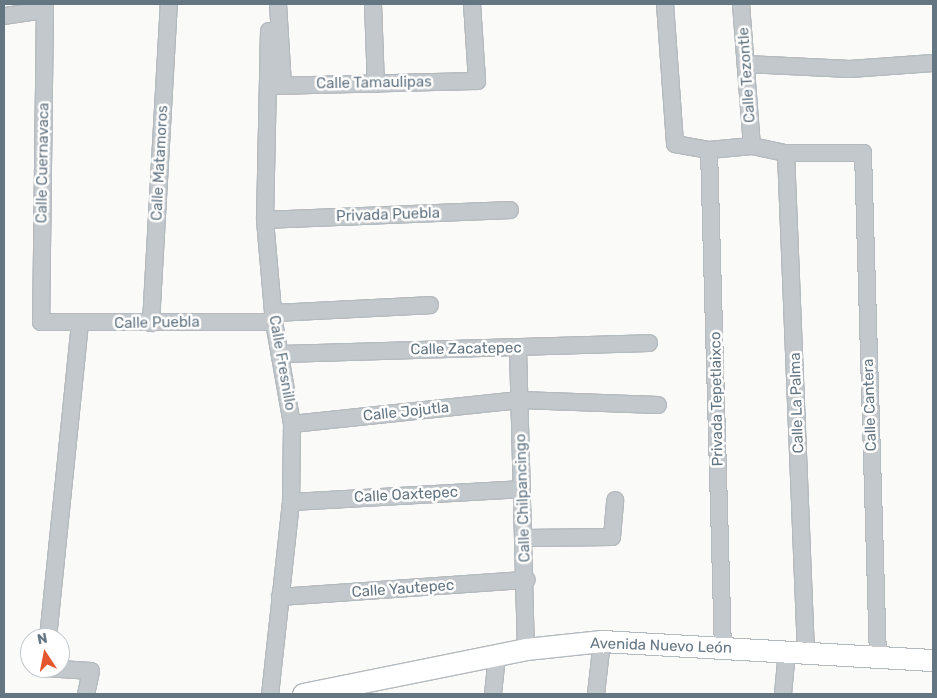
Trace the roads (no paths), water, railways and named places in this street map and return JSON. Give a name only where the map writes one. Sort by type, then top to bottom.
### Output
[{"type":"main road","name":"Avenida Nuevo León","points":[[303,694],[526,649],[602,641],[933,660]]},
{"type":"street","name":"Calle Matamoros","points":[[151,323],[169,4]]},
{"type":"street","points":[[276,86],[278,4]]},
{"type":"street","points":[[373,4],[376,84]]},
{"type":"street","name":"Calle Tamaulipas","points":[[276,86],[478,81],[472,4]]},
{"type":"street","points":[[665,4],[674,144],[708,150],[752,146],[786,153]]},
{"type":"street","name":"Calle Tezontle","points":[[742,4],[752,146]]},
{"type":"street","points":[[4,16],[45,7]]},
{"type":"street","name":"Calle Cuernavaca","points":[[41,322],[45,7]]},
{"type":"street","name":"Calle Fresnillo","points":[[269,31],[276,86],[265,220],[273,318],[282,354],[292,424],[291,502],[270,694]]},
{"type":"street","points":[[746,64],[850,70],[933,64]]},
{"type":"street","name":"Privada Tepetlaixco","points":[[708,150],[723,648]]},
{"type":"street","name":"Calle Cantera","points":[[786,153],[863,154],[878,657]]},
{"type":"street","name":"Calle La Palma","points":[[783,694],[796,652],[786,153]]},
{"type":"street","name":"Privada Puebla","points":[[265,220],[510,210]]},
{"type":"street","name":"Calle Puebla","points":[[41,322],[80,324],[151,323],[273,318],[430,305]]},
{"type":"street","points":[[49,628],[80,324]]},
{"type":"street","name":"Calle Zacatepec","points":[[282,354],[650,343]]},
{"type":"street","name":"Calle Chilpancingo","points":[[518,348],[521,489],[526,580],[526,649]]},
{"type":"street","name":"Calle Jojutla","points":[[292,424],[520,400],[658,405]]},
{"type":"street","name":"Calle Oaxtepec","points":[[291,502],[521,489]]},
{"type":"street","points":[[524,538],[612,537],[615,500]]},
{"type":"street","name":"Calle Yautepec","points":[[280,597],[526,580]]},
{"type":"street","points":[[596,694],[602,641]]},
{"type":"street","points":[[493,694],[497,656]]},
{"type":"street","points":[[70,670],[91,671],[86,694]]}]
